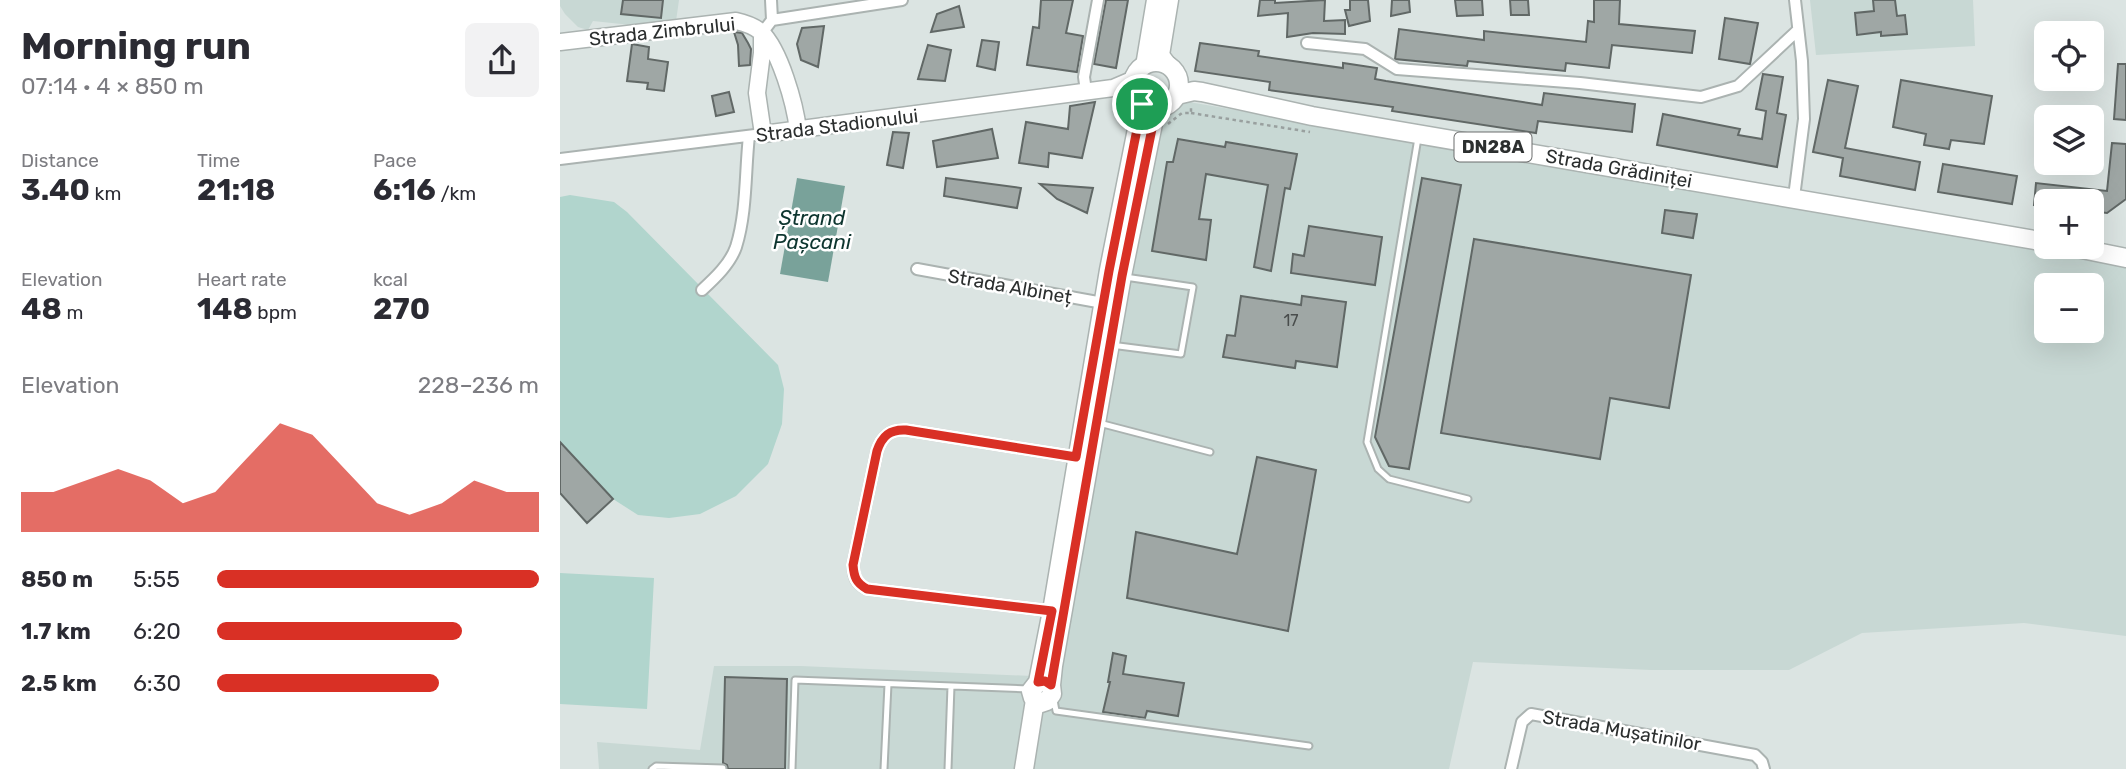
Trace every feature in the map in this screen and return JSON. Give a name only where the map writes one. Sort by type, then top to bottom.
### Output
[{"type":"main road","name":"DN28A","points":[[1142,90],[1157,62],[1180,83]]},
{"type":"main road","points":[[1142,90],[1169,104],[1180,83]]},
{"type":"main road","name":"Strada Grădiniței","points":[[1180,83],[1312,116],[2034,240]]},
{"type":"main road","points":[[1024,769],[1096,422],[1122,276],[1142,90]]},
{"type":"main road","points":[[1036,769],[1040,694],[1076,457],[1142,90]]},
{"type":"main road","points":[[2107,253],[2126,248]]},
{"type":"main road","points":[[2104,252],[2126,258]]},
{"type":"street","points":[[702,290],[718,275],[735,248],[756,135],[757,93],[771,0]]},
{"type":"street","name":"Strada Zimbrului","points":[[563,37],[736,21],[767,26],[902,0]]},
{"type":"street","points":[[1086,91],[1084,77],[1098,0]]},
{"type":"street","points":[[1142,90],[1155,0]]},
{"type":"street","points":[[1170,0],[1161,55],[1180,83]]},
{"type":"street","points":[[1794,197],[1804,119],[1802,61],[1795,0]]},
{"type":"street","points":[[767,26],[773,51],[794,103],[798,130]]},
{"type":"street","points":[[1307,43],[1365,49],[1396,69],[1580,83],[1701,97],[1738,86],[1798,30]]},
{"type":"street","name":"Strada Stadionului","points":[[560,159],[1086,91],[1142,90]]},
{"type":"street","name":"Strada Albineț","points":[[917,269],[1103,303]]},
{"type":"street","points":[[1052,611],[867,589],[859,584],[854,576],[853,565],[877,451],[887,433],[897,429],[906,430],[1076,457]]},
{"type":"street","name":"Strada Mușatinilor","points":[[1511,769],[1522,722],[1531,714],[1755,755],[1762,762],[1764,769]]},
{"type":"lane","points":[[1419,134],[1367,442],[1378,469],[1389,479],[1468,499]]},
{"type":"lane","points":[[1110,344],[1181,354],[1193,287],[1122,276]]},
{"type":"lane","points":[[1096,422],[1210,452]]},
{"type":"lane","points":[[792,769],[795,680],[951,686],[1040,694],[1309,746]]},
{"type":"lane","points":[[884,769],[888,684]]},
{"type":"lane","points":[[948,769],[951,686]]},
{"type":"lane","points":[[652,769],[656,766],[723,768]]},
{"type":"path","points":[[1191,113],[1310,132]]},
{"type":"shaded area","points":[[560,0],[679,0],[676,21],[640,26],[593,21],[588,30],[578,27],[565,14]]},
{"type":"shaded area","points":[[1810,0],[1973,0],[1975,46],[1816,55]]},
{"type":"shaded area","points":[[1160,97],[2034,246],[2034,259],[2104,258],[2126,262],[2126,636],[2024,623],[1862,633],[1789,670],[1651,670],[1473,662],[1449,769],[599,769],[597,742],[700,750],[714,666],[801,666],[1032,676],[1138,137],[1169,105]]},
{"type":"shaded area","points":[[570,195],[614,202],[627,212],[778,365],[784,389],[782,424],[768,464],[736,496],[700,514],[669,518],[638,515],[613,499],[587,523],[560,493],[560,197]]},
{"type":"shaded area","points":[[560,573],[654,578],[647,709],[560,704]]},
{"type":"water","name":"Ștrand Pașcani","points":[[797,178],[845,186],[828,282],[780,274]]},
{"type":"building","points":[[623,0],[663,0],[661,18],[621,14]]},
{"type":"building","points":[[1041,0],[1073,0],[1066,33],[1083,36],[1077,72],[1027,65],[1033,27],[1039,28]]},
{"type":"building","points":[[1106,0],[1128,0],[1116,68],[1094,64]]},
{"type":"building","points":[[1260,0],[1275,0],[1275,3],[1325,0],[1324,21],[1345,20],[1345,34],[1313,33],[1287,37],[1288,13],[1258,16]]},
{"type":"building","points":[[1350,0],[1368,0],[1370,21],[1349,26],[1345,10],[1350,10]]},
{"type":"building","points":[[1392,0],[1409,0],[1410,12],[1391,16]]},
{"type":"building","points":[[1455,0],[1482,0],[1483,15],[1457,16]]},
{"type":"building","points":[[1510,0],[1528,0],[1529,15],[1511,15]]},
{"type":"building","points":[[1594,0],[1620,0],[1619,24],[1695,31],[1692,53],[1612,45],[1609,68],[1566,63],[1565,71],[1468,61],[1467,66],[1395,59],[1399,29],[1484,40],[1484,31],[1586,42],[1588,21],[1594,22]]},
{"type":"building","points":[[1873,0],[1895,0],[1897,16],[1905,15],[1907,34],[1881,36],[1881,32],[1857,35],[1855,13],[1874,11]]},
{"type":"building","points":[[959,6],[964,27],[931,32],[937,14]]},
{"type":"building","points":[[1725,18],[1758,23],[1750,64],[1719,59]]},
{"type":"building","points":[[824,26],[818,67],[801,60],[797,44],[802,28]]},
{"type":"building","points":[[734,32],[742,33],[751,49],[750,65],[739,66]]},
{"type":"building","points":[[982,40],[999,42],[995,70],[977,66]]},
{"type":"building","points":[[1200,43],[1259,51],[1258,56],[1343,68],[1343,63],[1377,68],[1375,79],[1542,105],[1544,93],[1635,104],[1632,132],[1538,121],[1536,133],[1392,111],[1393,107],[1269,90],[1270,82],[1195,71]]},
{"type":"building","points":[[632,44],[649,47],[648,59],[668,62],[664,91],[647,89],[648,83],[627,81]]},
{"type":"building","points":[[928,45],[951,50],[945,81],[918,79]]},
{"type":"building","points":[[2118,64],[2126,64],[2126,120],[2114,119]]},
{"type":"building","points":[[1763,74],[1783,77],[1777,113],[1786,115],[1777,167],[1657,145],[1663,114],[1740,129],[1738,135],[1762,139],[1766,111],[1756,109]]},
{"type":"building","points":[[1828,80],[1858,86],[1845,148],[1920,162],[1915,190],[1840,176],[1843,158],[1813,152]]},
{"type":"building","points":[[1901,80],[1992,96],[1984,144],[1951,140],[1949,149],[1924,145],[1926,134],[1893,127]]},
{"type":"building","points":[[729,92],[734,112],[716,116],[712,96]]},
{"type":"building","points":[[1095,102],[1082,158],[1049,153],[1048,167],[1019,163],[1026,122],[1068,129],[1070,106]]},
{"type":"building","points":[[992,129],[998,158],[937,167],[933,141]]},
{"type":"building","points":[[893,132],[909,133],[903,168],[887,165]]},
{"type":"building","points":[[1178,139],[1225,147],[1226,142],[1297,154],[1290,189],[1285,188],[1271,271],[1254,267],[1268,185],[1206,174],[1199,219],[1211,220],[1206,260],[1152,251],[1167,162],[1173,162]]},
{"type":"building","points":[[2112,143],[2126,144],[2126,199],[2107,213],[2104,213],[2104,191],[2107,191]]},
{"type":"building","points":[[1943,164],[2017,176],[2012,204],[1938,192]]},
{"type":"building","points":[[946,178],[1021,188],[1017,208],[944,196]]},
{"type":"building","points":[[1422,178],[1461,185],[1409,469],[1389,466],[1375,437]]},
{"type":"building","points":[[2036,183],[2089,189],[2035,189]]},
{"type":"building","points":[[1040,184],[1093,188],[1087,213],[1057,199]]},
{"type":"building","points":[[1665,210],[1697,214],[1693,238],[1662,233]]},
{"type":"building","points":[[1309,226],[1382,237],[1375,285],[1291,273],[1293,254],[1304,256]]},
{"type":"building","points":[[1474,239],[1691,275],[1669,408],[1610,398],[1600,459],[1441,433]]},
{"type":"building","points":[[1241,296],[1301,305],[1302,296],[1346,302],[1337,367],[1296,361],[1295,368],[1223,357],[1227,335],[1235,336]]},
{"type":"building","points":[[560,442],[613,499],[587,523],[560,493]]},
{"type":"building","points":[[1257,457],[1316,470],[1288,631],[1127,598],[1136,532],[1237,554]]},
{"type":"building","points":[[1113,653],[1126,656],[1123,674],[1184,683],[1178,716],[1147,711],[1145,718],[1103,712]]},
{"type":"building","points":[[725,677],[787,679],[785,769],[728,769],[723,763]]},
{"type":"route","points":[[1142,104],[1156,109],[1122,276],[1051,685],[1045,681],[1038,682],[1052,611],[867,589],[859,584],[854,576],[853,565],[877,451],[887,433],[897,429],[906,430],[1076,457],[1142,104]]}]
